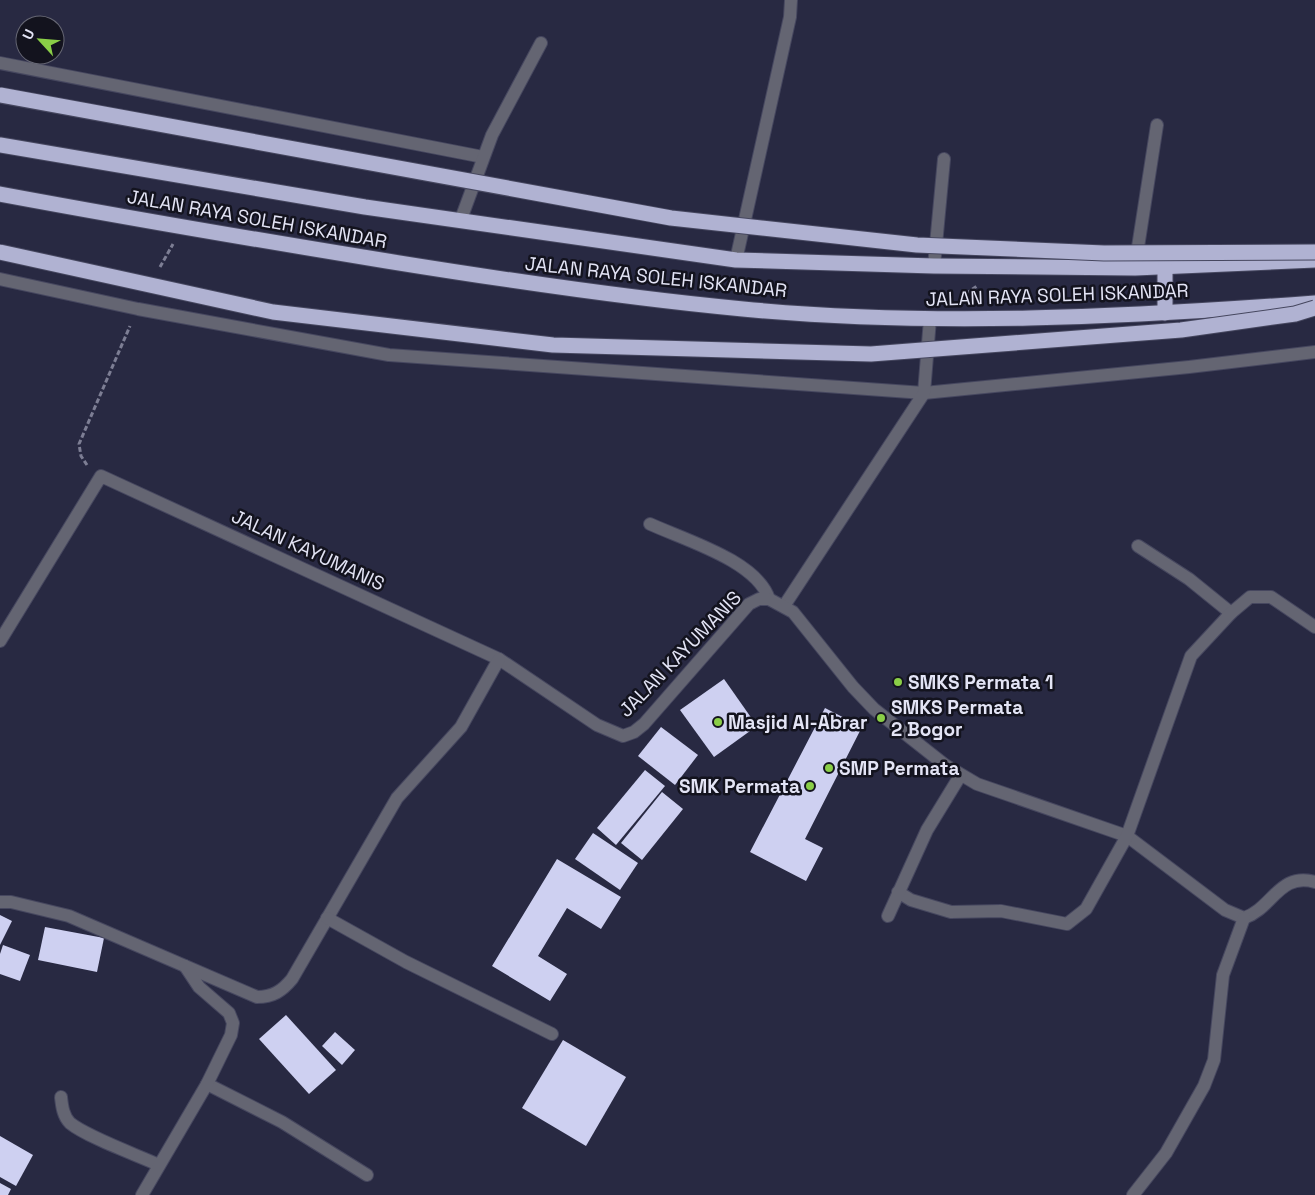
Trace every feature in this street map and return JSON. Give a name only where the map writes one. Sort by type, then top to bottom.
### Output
[{"type":"highway","points":[[0,95],[671,218],[917,245],[1104,253],[1315,252]]},
{"type":"highway","name":"JALAN RAYA SOLEH ISKANDAR","points":[[0,145],[346,204],[736,260],[934,266],[1135,268],[1315,260]]},
{"type":"highway","name":"JALAN RAYA SOLEH ISKANDAR","points":[[0,194],[182,227],[561,289],[745,310],[930,320],[1165,313],[1315,303]]},
{"type":"highway","points":[[0,252],[273,312],[553,345],[871,354],[1181,330],[1295,314],[1315,308]]},
{"type":"highway","points":[[1165,267],[1165,313]]},
{"type":"street","points":[[736,260],[790,17],[791,0]]},
{"type":"street","points":[[461,219],[492,135],[541,43]]},
{"type":"street","points":[[0,63],[483,157]]},
{"type":"street","points":[[1135,268],[1157,125]]},
{"type":"street","points":[[934,266],[944,159]]},
{"type":"street","points":[[0,279],[138,309],[389,355],[924,393],[1189,367],[1315,352]]},
{"type":"street","points":[[784,606],[924,393],[930,320]]},
{"type":"street","points":[[0,641],[101,476]]},
{"type":"street","name":"JALAN KAYUMANIS","points":[[101,476],[499,659],[597,726],[623,736],[634,732],[644,724],[749,604],[759,599],[784,606],[801,620],[863,698],[960,776],[977,784],[1127,836],[1225,910],[1244,918]]},
{"type":"street","points":[[650,524],[743,567],[762,583],[768,600]]},
{"type":"street","points":[[1138,546],[1190,579],[1231,613]]},
{"type":"street","points":[[898,892],[911,900],[952,912],[1001,911],[1067,924],[1086,910],[1127,836],[1191,656],[1231,613],[1250,597],[1271,597],[1315,627]]},
{"type":"street","points":[[0,902],[11,902],[69,916],[257,997],[268,997],[285,987],[292,979],[393,805],[411,781],[462,727],[499,659]]},
{"type":"street","points":[[888,916],[927,830],[960,776]]},
{"type":"street","points":[[1132,1195],[1166,1153],[1204,1086],[1214,1060],[1224,975],[1244,918],[1258,912],[1291,881],[1299,879],[1315,882]]},
{"type":"street","points":[[327,918],[406,962],[552,1034]]},
{"type":"street","points":[[142,1195],[206,1084],[231,1035],[233,1023],[229,1013],[222,1004],[199,987],[185,966]]},
{"type":"street","points":[[206,1084],[282,1122],[366,1175]]},
{"type":"street","points":[[61,1097],[63,1110],[70,1123],[85,1132],[159,1165]]},
{"type":"path","points":[[160,268],[182,227]]},
{"type":"path","points":[[930,320],[1004,267]]},
{"type":"path","points":[[101,476],[88,467],[80,456],[79,444],[138,309]]},
{"type":"building","points":[[724,679],[757,726],[714,757],[680,710]]},
{"type":"building","points":[[825,708],[862,727],[805,839],[823,848],[806,881],[750,852]]},
{"type":"building","points":[[661,727],[698,755],[675,785],[638,756]]},
{"type":"building","points":[[645,770],[665,786],[616,845],[597,828]]},
{"type":"building","points":[[662,792],[683,809],[642,860],[621,843]]},
{"type":"building","points":[[593,833],[638,863],[620,890],[575,859]]},
{"type":"building","points":[[557,859],[621,897],[601,929],[567,908],[538,956],[567,974],[550,1001],[492,966]]},
{"type":"building","points":[[0,915],[12,921],[0,945]]},
{"type":"building","points":[[45,927],[104,938],[97,972],[38,960]]},
{"type":"building","points":[[3,945],[30,955],[20,981],[0,974],[0,954]]},
{"type":"building","points":[[286,1015],[336,1070],[309,1094],[259,1039]]},
{"type":"building","points":[[335,1032],[355,1050],[342,1065],[322,1046]]},
{"type":"building","points":[[563,1040],[626,1077],[586,1146],[522,1108]]},
{"type":"building","points":[[0,1136],[33,1155],[16,1186],[0,1177]]},
{"type":"building","points":[[0,1183],[11,1189],[8,1195],[0,1195]]},
{"type":"place","name":"SMKS Permata 1","points":[[898,682]]},
{"type":"place","name":"SMKS Permata 2 Bogor","points":[[881,718]]},
{"type":"place","name":"Masjid Al-Abrar","points":[[718,722]]},
{"type":"place","name":"SMP Permata","points":[[829,768]]},
{"type":"place","name":"SMK Permata","points":[[810,786]]}]
